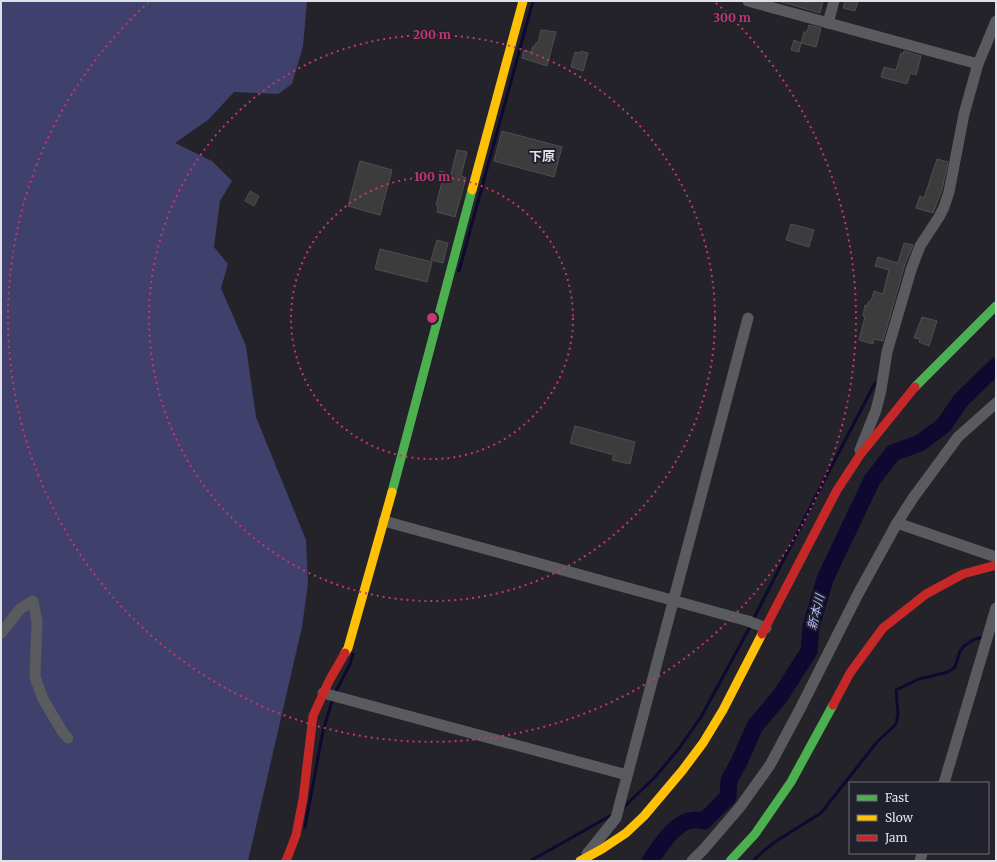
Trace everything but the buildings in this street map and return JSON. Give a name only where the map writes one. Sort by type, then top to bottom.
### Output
[{"type":"street","points":[[286,861],[296,835],[299,821],[313,716],[323,693],[348,648],[384,521],[523,1]]},
{"type":"street","points":[[748,1],[978,64]]},
{"type":"street","points":[[828,23],[834,1]]},
{"type":"street","points":[[860,455],[860,449],[876,410],[886,352],[911,270],[920,246],[941,212],[949,192],[964,114],[978,64],[996,21]]},
{"type":"street","points":[[581,861],[626,833],[644,816],[682,771],[703,743],[723,710],[837,490],[860,455],[920,381],[996,306]]},
{"type":"street","points":[[581,861],[616,818],[748,318]]},
{"type":"street","points":[[692,861],[740,807],[770,764],[800,709],[858,594],[897,523],[917,492],[958,437],[996,403]]},
{"type":"street","points":[[384,521],[748,621],[766,628]]},
{"type":"street","points":[[897,523],[996,558]]},
{"type":"street","points":[[730,861],[756,834],[790,782],[850,673],[883,628],[926,594],[963,574],[996,565]]},
{"type":"street","points":[[1,633],[20,609],[33,601],[37,621],[35,677],[43,699],[62,731],[68,738]]},
{"type":"street","points":[[944,782],[996,608]]},
{"type":"street","points":[[323,693],[627,775]]},
{"type":"shaded area","points":[[1,1],[307,1],[303,46],[292,84],[278,94],[234,92],[208,120],[175,143],[212,161],[232,181],[220,201],[214,247],[228,264],[221,288],[246,346],[256,417],[306,540],[308,584],[302,627],[248,861],[1,861]]},
{"type":"waterway","points":[[459,271],[533,1]]},
{"type":"waterway","name":"新本川","points":[[650,861],[663,842],[681,824],[688,821],[704,821],[728,797],[729,780],[739,762],[755,726],[781,695],[809,651],[811,627],[825,579],[872,480],[893,453],[920,443],[944,425],[961,400],[996,366]]},
{"type":"waterway","points":[[753,620],[875,383]]},
{"type":"waterway","points":[[624,807],[656,776],[680,747],[701,717],[751,625]]},
{"type":"waterway","points":[[753,861],[775,842],[821,813],[877,742],[896,724],[898,714],[896,690],[919,679],[948,672],[955,667],[960,651],[964,646],[975,639],[985,637]]},
{"type":"waterway","points":[[335,693],[350,664],[353,654]]},
{"type":"waterway","points":[[305,827],[323,731],[333,698]]},
{"type":"waterway","points":[[530,861],[610,816]]},
{"type":"traffic: fast","points":[[392,492],[472,190]]},
{"type":"traffic: fast","points":[[915,387],[996,306]]},
{"type":"traffic: fast","points":[[730,861],[755,834],[791,782],[833,705]]},
{"type":"traffic: slow","points":[[472,190],[523,1]]},
{"type":"traffic: slow","points":[[345,653],[348,648],[392,492]]},
{"type":"traffic: slow","points":[[580,861],[626,833],[644,816],[682,771],[703,743],[723,710],[762,634]]},
{"type":"traffic: jam","points":[[762,634],[837,490],[860,455],[915,387]]},
{"type":"traffic: jam","points":[[833,705],[850,673],[883,628],[926,594],[963,574],[996,565]]},
{"type":"traffic: jam","points":[[286,861],[296,835],[303,799],[313,716],[329,681],[345,653]]},
{"type":"district","name":"下原","points":[[542,156]]}]
